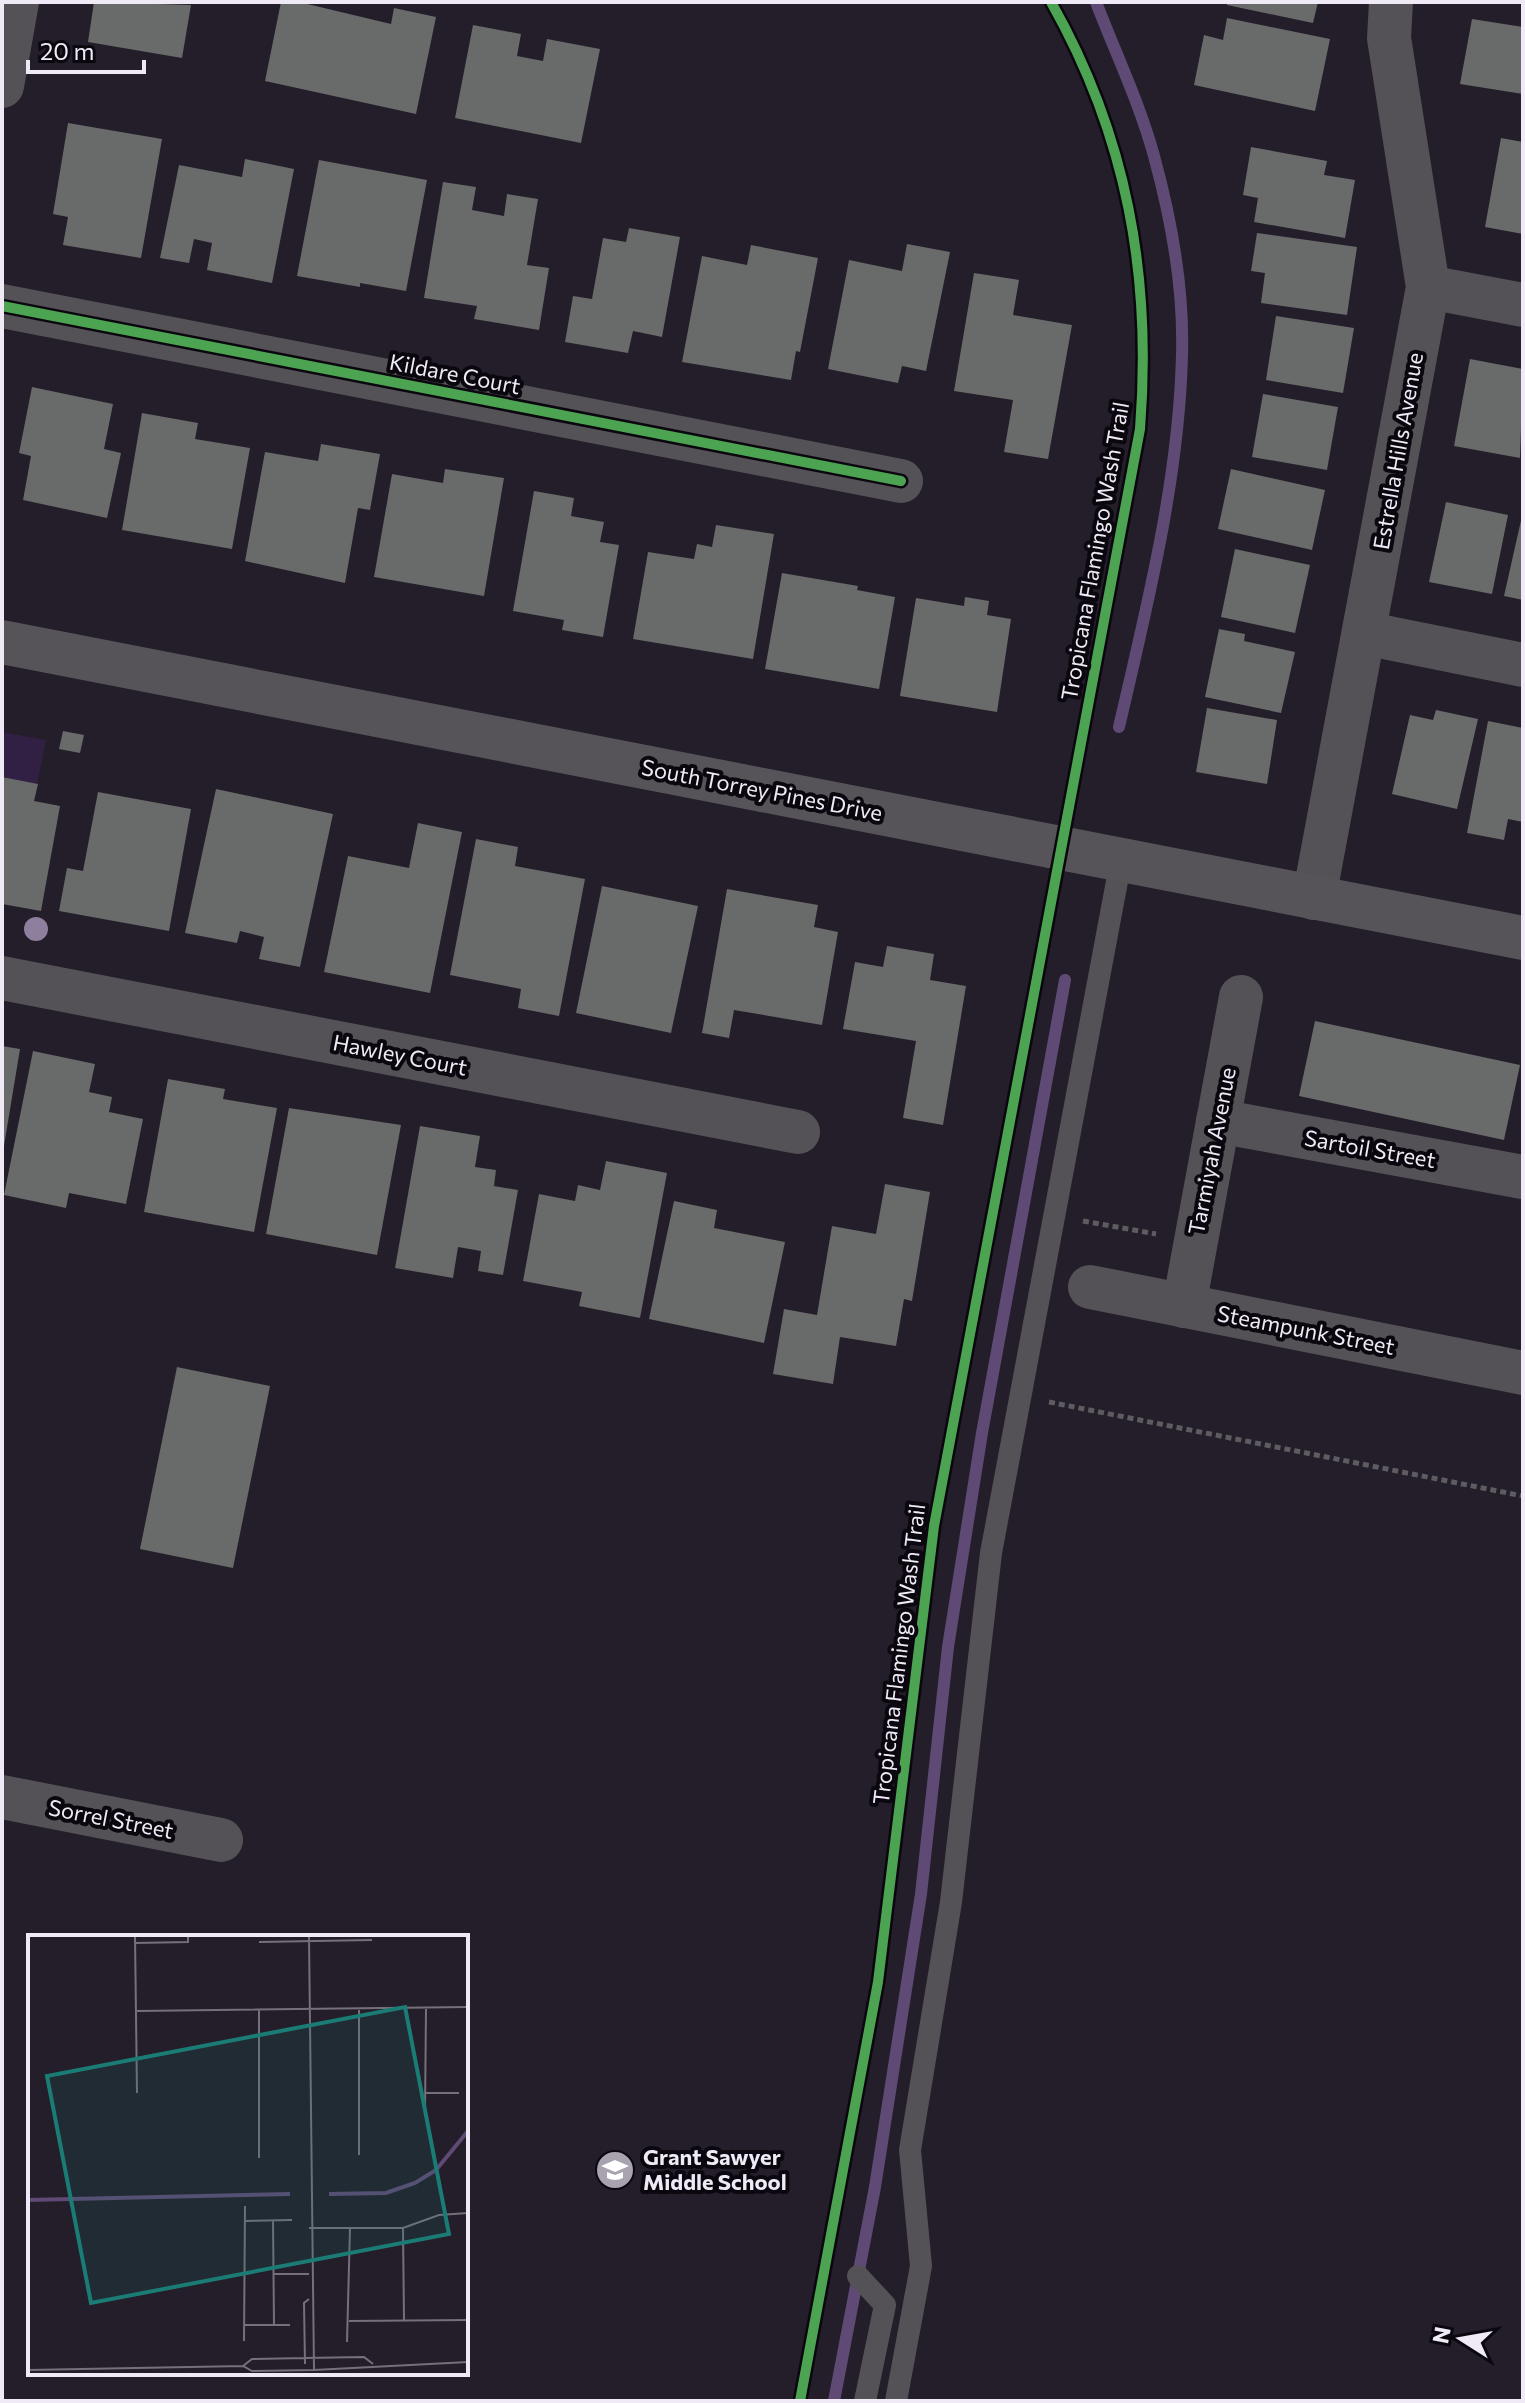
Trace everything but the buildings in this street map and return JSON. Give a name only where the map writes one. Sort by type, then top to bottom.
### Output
[{"type":"main road","name":"South Torrey Pines Drive","points":[[2,642],[1523,938]]},
{"type":"street","points":[[2,86],[17,2]]},
{"type":"street","name":"Estrella Hills Avenue","points":[[1314,898],[1428,287],[1389,38],[1391,2]]},
{"type":"street","points":[[1428,287],[1523,305]]},
{"type":"street","name":"Kildare Court","points":[[2,306],[901,481]]},
{"type":"street","points":[[1364,633],[1523,665]]},
{"type":"street","name":"Hawley Court","points":[[2,978],[798,1132]]},
{"type":"street","name":"Tarmiyah Avenue","points":[[1184,1306],[1241,997]]},
{"type":"street","name":"Sartoil Street","points":[[1218,1121],[1523,1177]]},
{"type":"street","name":"Steampunk Street","points":[[1090,1287],[1523,1373]]},
{"type":"street","name":"Sorrel Street","points":[[2,1797],[221,1840]]},
{"type":"lane","points":[[896,2401],[921,2266],[910,2150],[951,1902],[991,1553],[1121,860]]},
{"type":"lane","points":[[858,2276],[885,2305],[865,2401]]},
{"type":"path","points":[[1084,1206],[1081,1221],[1159,1235]]},
{"type":"path","points":[[1049,1386],[1046,1401],[1523,1496]]},
{"type":"shaded area","points":[[2,732],[46,740],[37,784],[2,777]]},
{"type":"waterway","points":[[1096,2],[1135,98],[1154,156],[1175,254],[1182,330],[1180,402],[1168,496],[1119,727]]},
{"type":"waterway","points":[[834,2401],[875,2187],[921,1894],[948,1647],[982,1433],[1065,980]]},
{"type":"cycle path","name":"Tropicana Flamingo Wash Trail","points":[[800,2401],[878,1982],[934,1526],[1140,429],[1142,317],[1128,208],[1116,156],[1099,104],[1051,2]]},
{"type":"cycle path","points":[[2,306],[901,481]]},
{"type":"place","name":"Grant Sawyer Middle School","points":[[615,2170]]}]
